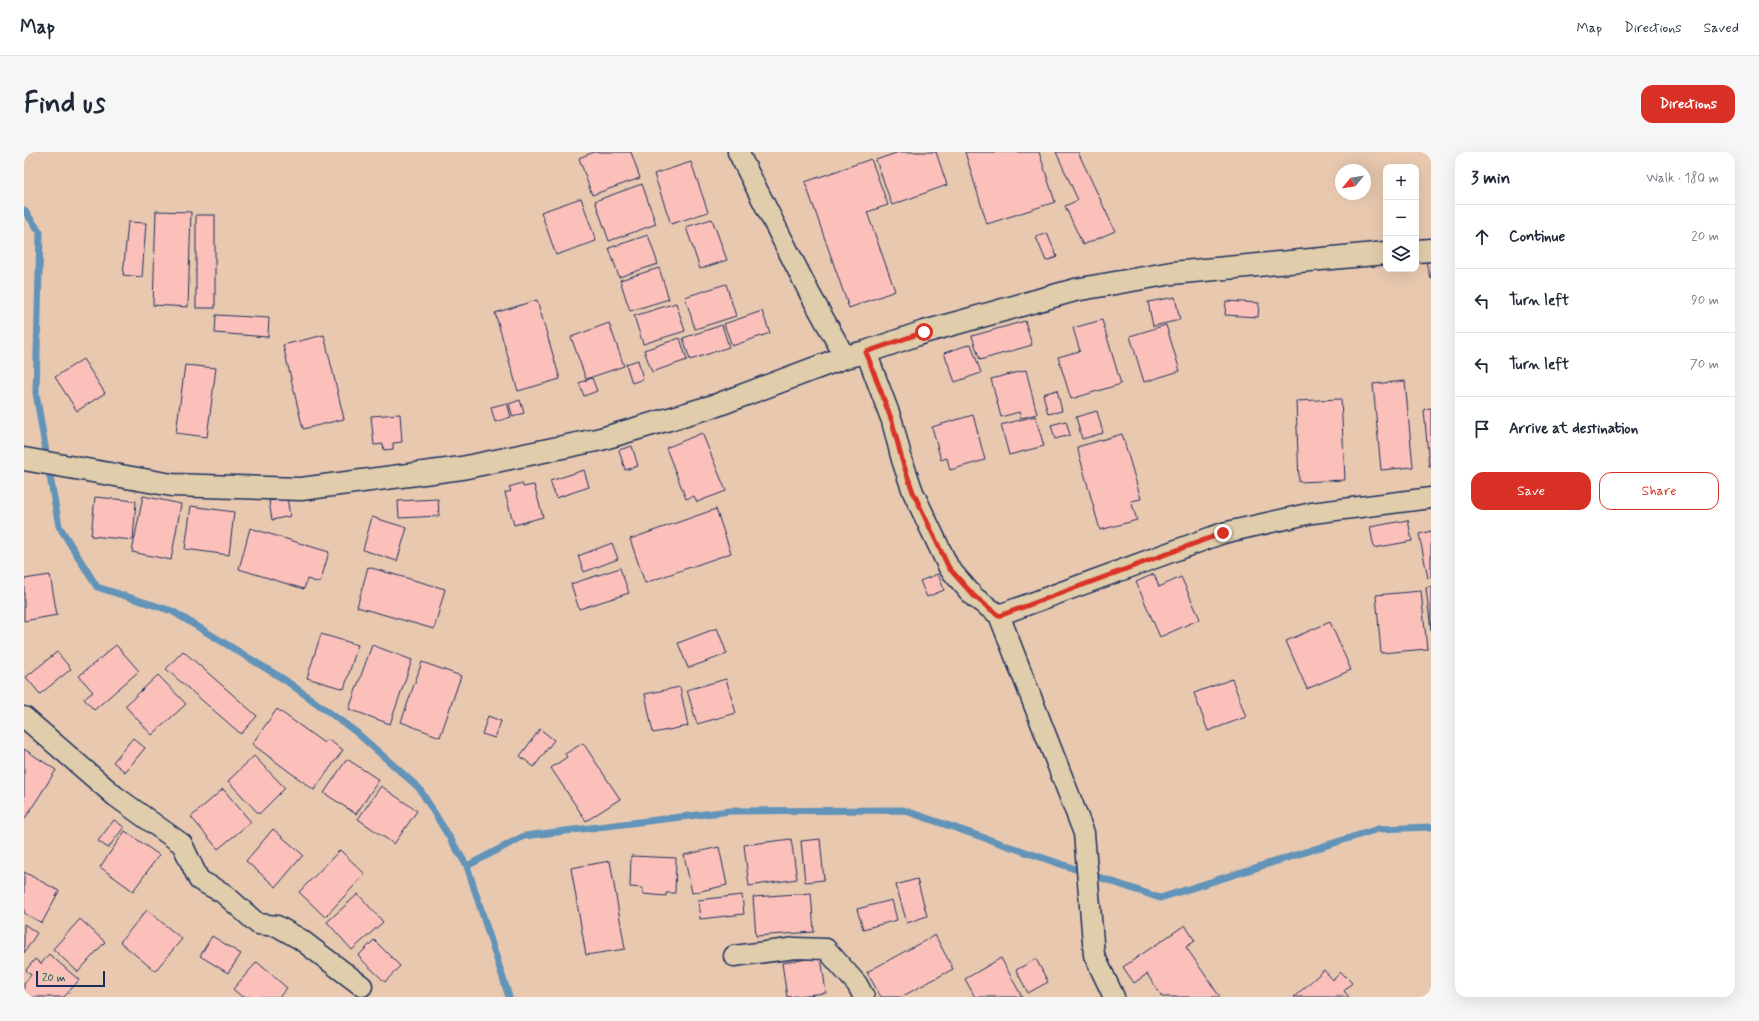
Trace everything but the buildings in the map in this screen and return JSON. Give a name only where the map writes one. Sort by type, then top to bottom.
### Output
[{"type":"street","points":[[738,152],[810,294],[845,357]]},
{"type":"street","points":[[1419,251],[1431,250]]},
{"type":"street","points":[[24,459],[172,485],[301,489],[462,468],[601,439],[716,405],[845,357],[866,352],[924,332],[1075,290],[1172,273],[1383,253]]},
{"type":"street","points":[[866,352],[892,421],[902,460],[913,492],[949,568],[974,596],[999,616],[1084,834],[1094,955],[1114,997]]},
{"type":"street","points":[[999,616],[1223,533],[1312,513],[1431,498]]},
{"type":"street","points":[[24,717],[115,796],[182,844],[199,880],[223,893],[258,924],[277,926],[300,939],[362,986]]},
{"type":"street","points":[[734,956],[796,948],[826,950],[857,984],[864,997]]},
{"type":"waterway","points":[[24,210],[40,232],[36,393],[47,458]]},
{"type":"waterway","points":[[49,471],[59,526],[97,587],[172,611],[285,680],[356,732],[419,788],[467,866],[509,997]]},
{"type":"waterway","points":[[467,866],[524,836],[730,811],[903,810],[1160,898],[1378,829],[1431,827]]},
{"type":"route","points":[[924,332],[866,352],[892,421],[902,460],[913,492],[949,568],[974,596],[999,616],[1223,533]]}]
